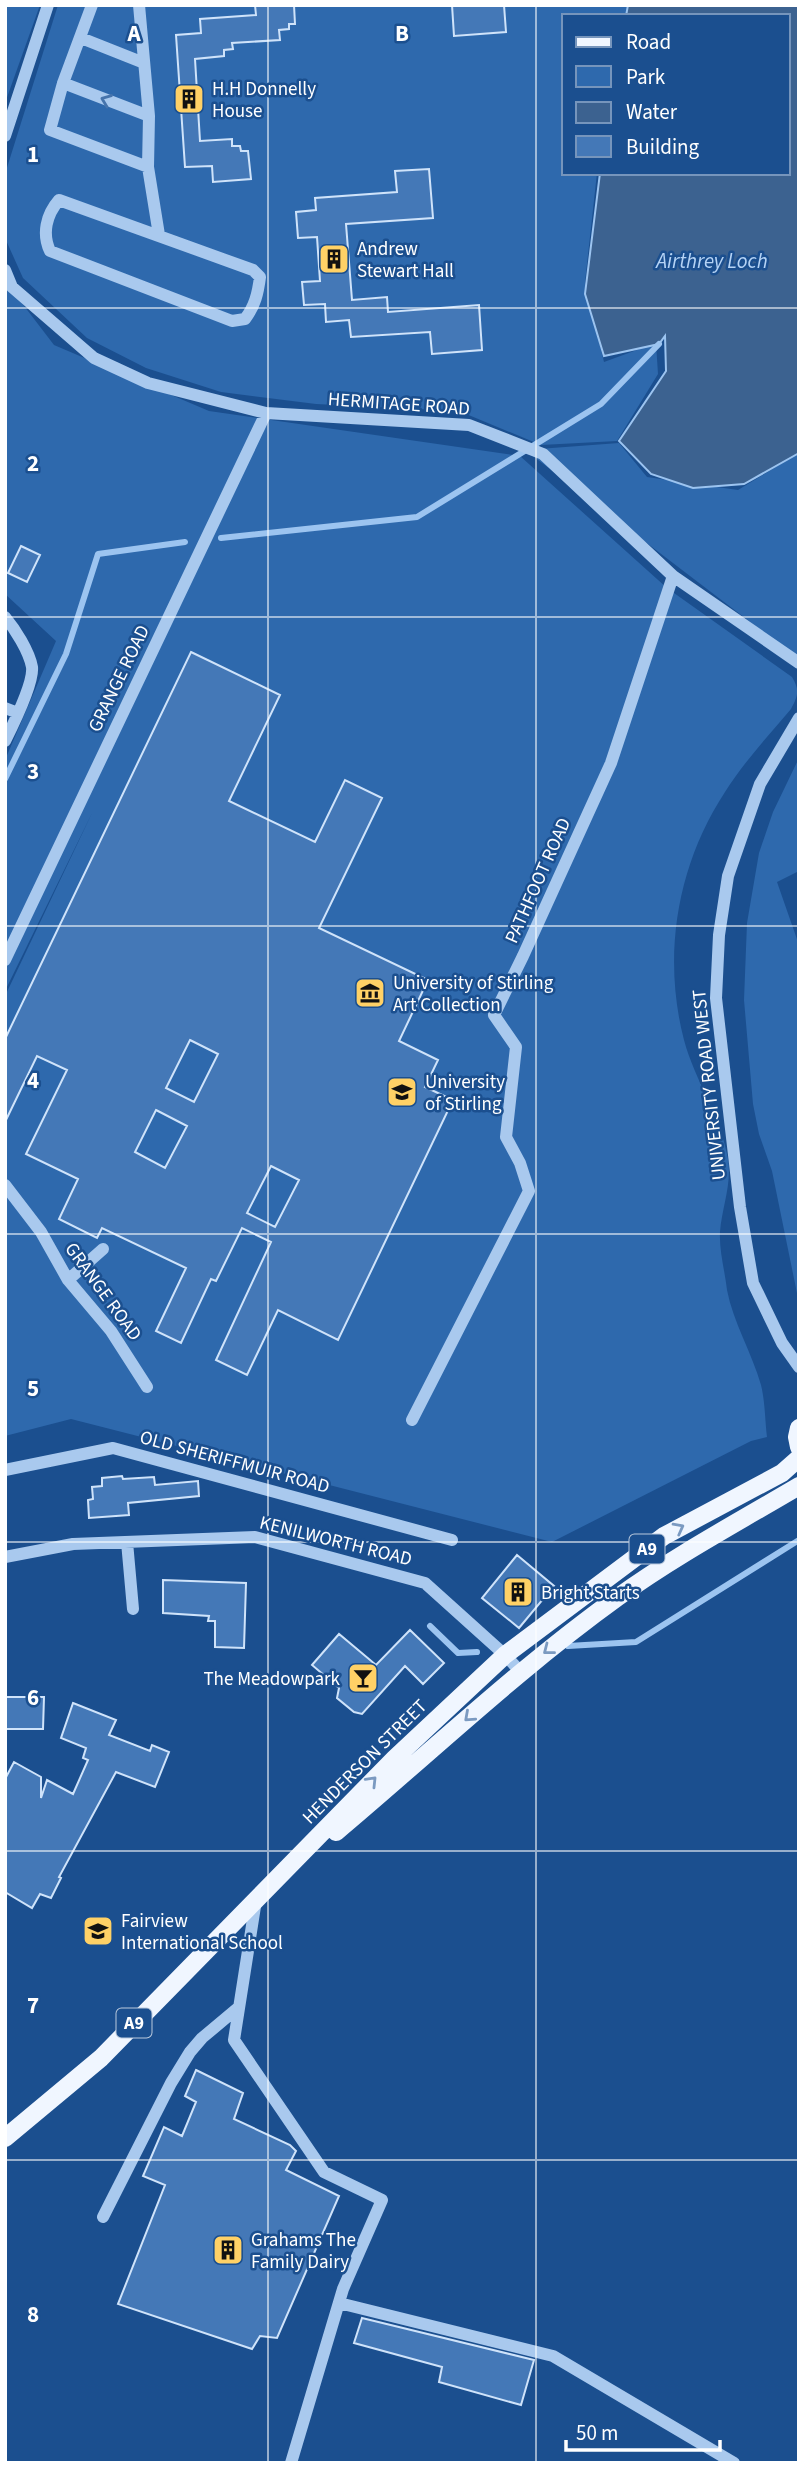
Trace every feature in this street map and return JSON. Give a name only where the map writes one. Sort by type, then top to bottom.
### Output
[{"type":"main road","points":[[799,1428],[799,1447]]},
{"type":"main road","name":"A9","points":[[505,1655],[664,1536],[782,1474],[799,1458]]},
{"type":"main road","name":"A9","points":[[520,1671],[683,1553],[799,1486]]},
{"type":"main road","name":"HENDERSON STREET","points":[[5,2138],[100,2057],[395,1758],[505,1655]]},
{"type":"main road","name":"HENDERSON STREET","points":[[256,1900],[421,1760],[520,1671]]},
{"type":"street","points":[[5,136],[48,5]]},
{"type":"street","points":[[92,5],[50,130],[148,167]]},
{"type":"street","points":[[139,5],[149,116],[148,167],[159,234]]},
{"type":"street","points":[[80,38],[144,63]]},
{"type":"street","points":[[64,83],[149,116]]},
{"type":"street","points":[[59,200],[159,234],[253,270],[260,277],[257,296],[252,311],[245,319],[232,321],[65,258],[50,251],[45,239],[47,222],[59,200]]},
{"type":"street","name":"HERMITAGE ROAD","points":[[5,270],[12,287],[94,358],[148,383],[266,414],[470,425],[542,454],[673,576],[799,663]]},
{"type":"street","name":"GRANGE ROAD","points":[[5,960],[266,414]]},
{"type":"street","name":"PATHFOOT ROAD","points":[[412,1420],[529,1191],[520,1163],[506,1137],[516,1047],[494,1015],[611,763],[673,576]]},
{"type":"street","points":[[5,617],[16,630],[32,668],[18,713],[5,741]]},
{"type":"street","points":[[5,708],[18,713]]},
{"type":"street","name":"UNIVERSITY ROAD WEST","points":[[799,718],[760,784],[727,876],[719,935],[716,998],[740,1207],[753,1283],[782,1343],[799,1367]]},
{"type":"street","name":"GRANGE ROAD","points":[[5,1185],[41,1233],[68,1280],[111,1331],[147,1387]]},
{"type":"street","points":[[68,1280],[103,1249]]},
{"type":"street","name":"OLD SHERIFFMUIR ROAD","points":[[5,1470],[113,1448],[452,1540]]},
{"type":"street","name":"KENILWORTH ROAD","points":[[5,1557],[73,1544],[255,1537],[425,1583],[520,1671]]},
{"type":"street","points":[[127,1542],[133,1609]]},
{"type":"street","points":[[256,1900],[234,2040],[324,2172],[382,2200],[339,2303],[291,2463]]},
{"type":"street","points":[[103,2217],[190,2052],[202,2038],[239,2007]]},
{"type":"street","points":[[339,2303],[552,2356],[734,2463]]},
{"type":"green space","points":[[5,5],[40,5],[5,103]]},
{"type":"green space","points":[[58,5],[631,5],[629,14],[562,14],[562,175],[597,175],[585,282],[604,362],[656,343],[658,374],[617,441],[541,445],[459,411],[316,404],[221,392],[146,368],[87,338],[23,278],[5,238],[5,174]]},
{"type":"green space","name":"University of Stirling","points":[[5,281],[54,345],[209,411],[520,456],[667,588],[792,677],[797,693],[791,709],[732,781],[695,850],[678,912],[675,944],[677,1008],[684,1040],[720,1128],[728,1159],[728,1186],[720,1232],[721,1254],[730,1302],[761,1385],[767,1437],[751,1441],[552,1542],[71,1419],[5,1436],[5,996],[93,811],[5,991],[5,760],[56,641],[5,594]]},
{"type":"green space","points":[[619,443],[647,477],[738,490],[799,453],[799,656],[792,654],[525,450]]},
{"type":"green space","points":[[799,758],[799,871],[777,882],[799,945],[799,1303],[772,1171],[759,1134],[753,1104],[744,1000],[747,923],[759,853],[773,812]]},
{"type":"water","name":"Airthrey Loch","points":[[628,5],[799,5],[799,453],[744,484],[693,488],[651,474],[619,441],[666,371],[665,336],[659,344],[604,356],[585,294],[600,175],[790,175],[790,14],[626,14]]},
{"type":"building","name":"H.H Donnelly House","points":[[255,5],[294,5],[295,24],[289,24],[289,29],[279,30],[280,40],[232,43],[233,49],[224,50],[224,56],[195,59],[200,141],[232,139],[232,146],[240,146],[241,151],[248,151],[251,179],[213,182],[212,166],[185,167],[176,35],[201,33],[200,19],[256,15]]},
{"type":"building","points":[[452,5],[504,5],[506,32],[454,36]]},
{"type":"building","name":"Andrew Stewart Hall","points":[[429,169],[433,218],[346,224],[352,300],[387,297],[388,312],[479,305],[482,350],[432,354],[430,332],[351,337],[349,320],[326,322],[325,304],[304,305],[302,282],[320,281],[317,237],[298,238],[296,212],[316,210],[315,198],[397,192],[395,171]]},
{"type":"building","points":[[21,546],[40,555],[27,582],[8,573]]},
{"type":"building","points":[[191,652],[280,695],[229,801],[315,842],[345,780],[382,798],[319,928],[428,980],[399,1041],[438,1060],[425,1087],[453,1100],[338,1340],[278,1310],[247,1375],[216,1360],[271,1242],[242,1228],[216,1281],[211,1279],[181,1343],[156,1331],[186,1268],[102,1228],[97,1238],[59,1219],[78,1179],[26,1154],[67,1070],[37,1056],[5,1122],[5,1039]],"holes":[[[190,1040],[218,1054],[194,1102],[166,1088]],[[156,1110],[187,1126],[165,1168],[135,1152]],[[271,1166],[299,1180],[275,1227],[247,1213]]]},
{"type":"building","points":[[122,1476],[123,1479],[154,1477],[155,1485],[198,1481],[199,1496],[128,1503],[129,1515],[89,1518],[88,1500],[93,1499],[92,1487],[102,1486],[102,1478]]},
{"type":"building","name":"Bright Starts","points":[[517,1555],[554,1586],[519,1628],[482,1598]]},
{"type":"building","points":[[163,1580],[246,1583],[244,1648],[215,1647],[215,1621],[208,1621],[209,1616],[163,1613]]},
{"type":"building","points":[[410,1630],[444,1663],[423,1684],[405,1666],[362,1714],[354,1712],[337,1698],[339,1688],[312,1665],[339,1634],[376,1665]]},
{"type":"building","points":[[5,1697],[44,1697],[43,1729],[5,1729]]},
{"type":"building","points":[[73,1703],[116,1720],[109,1735],[150,1751],[152,1745],[169,1752],[155,1787],[116,1772],[59,1877],[61,1878],[51,1898],[40,1894],[32,1908],[5,1892],[5,1779],[14,1762],[41,1777],[41,1798],[47,1780],[73,1794],[88,1760],[83,1758],[86,1748],[61,1738]]},
{"type":"building","name":"Grahams The Family Dairy","points":[[196,2070],[243,2093],[234,2119],[290,2145],[296,2151],[286,2170],[339,2196],[277,2338],[260,2336],[252,2349],[118,2304],[165,2185],[143,2176],[164,2127],[182,2136],[196,2102],[185,2096]]},
{"type":"building","points":[[362,2318],[534,2360],[521,2405],[439,2382],[442,2367],[354,2343]]},
{"type":"waterway","points":[[221,538],[417,517],[601,404],[659,344]]},
{"type":"waterway","points":[[5,779],[66,654],[98,554],[185,542]]},
{"type":"waterway","points":[[568,1646],[636,1642],[799,1540]]},
{"type":"waterway","points":[[430,1626],[458,1653],[477,1652]]},
{"type":"place","name":"H.H Donnelly House","points":[[189,99]]},
{"type":"place","name":"Andrew Stewart Hall","points":[[334,259]]},
{"type":"place","name":"University of Stirling Art Collection","points":[[370,993]]},
{"type":"place","name":"University of Stirling","points":[[402,1092]]},
{"type":"place","name":"Bright Starts","points":[[518,1592]]},
{"type":"place","name":"The Meadowpark","points":[[363,1678]]},
{"type":"place","name":"Fairview International School","points":[[98,1931]]},
{"type":"place","name":"Grahams The Family Dairy","points":[[228,2250]]}]
